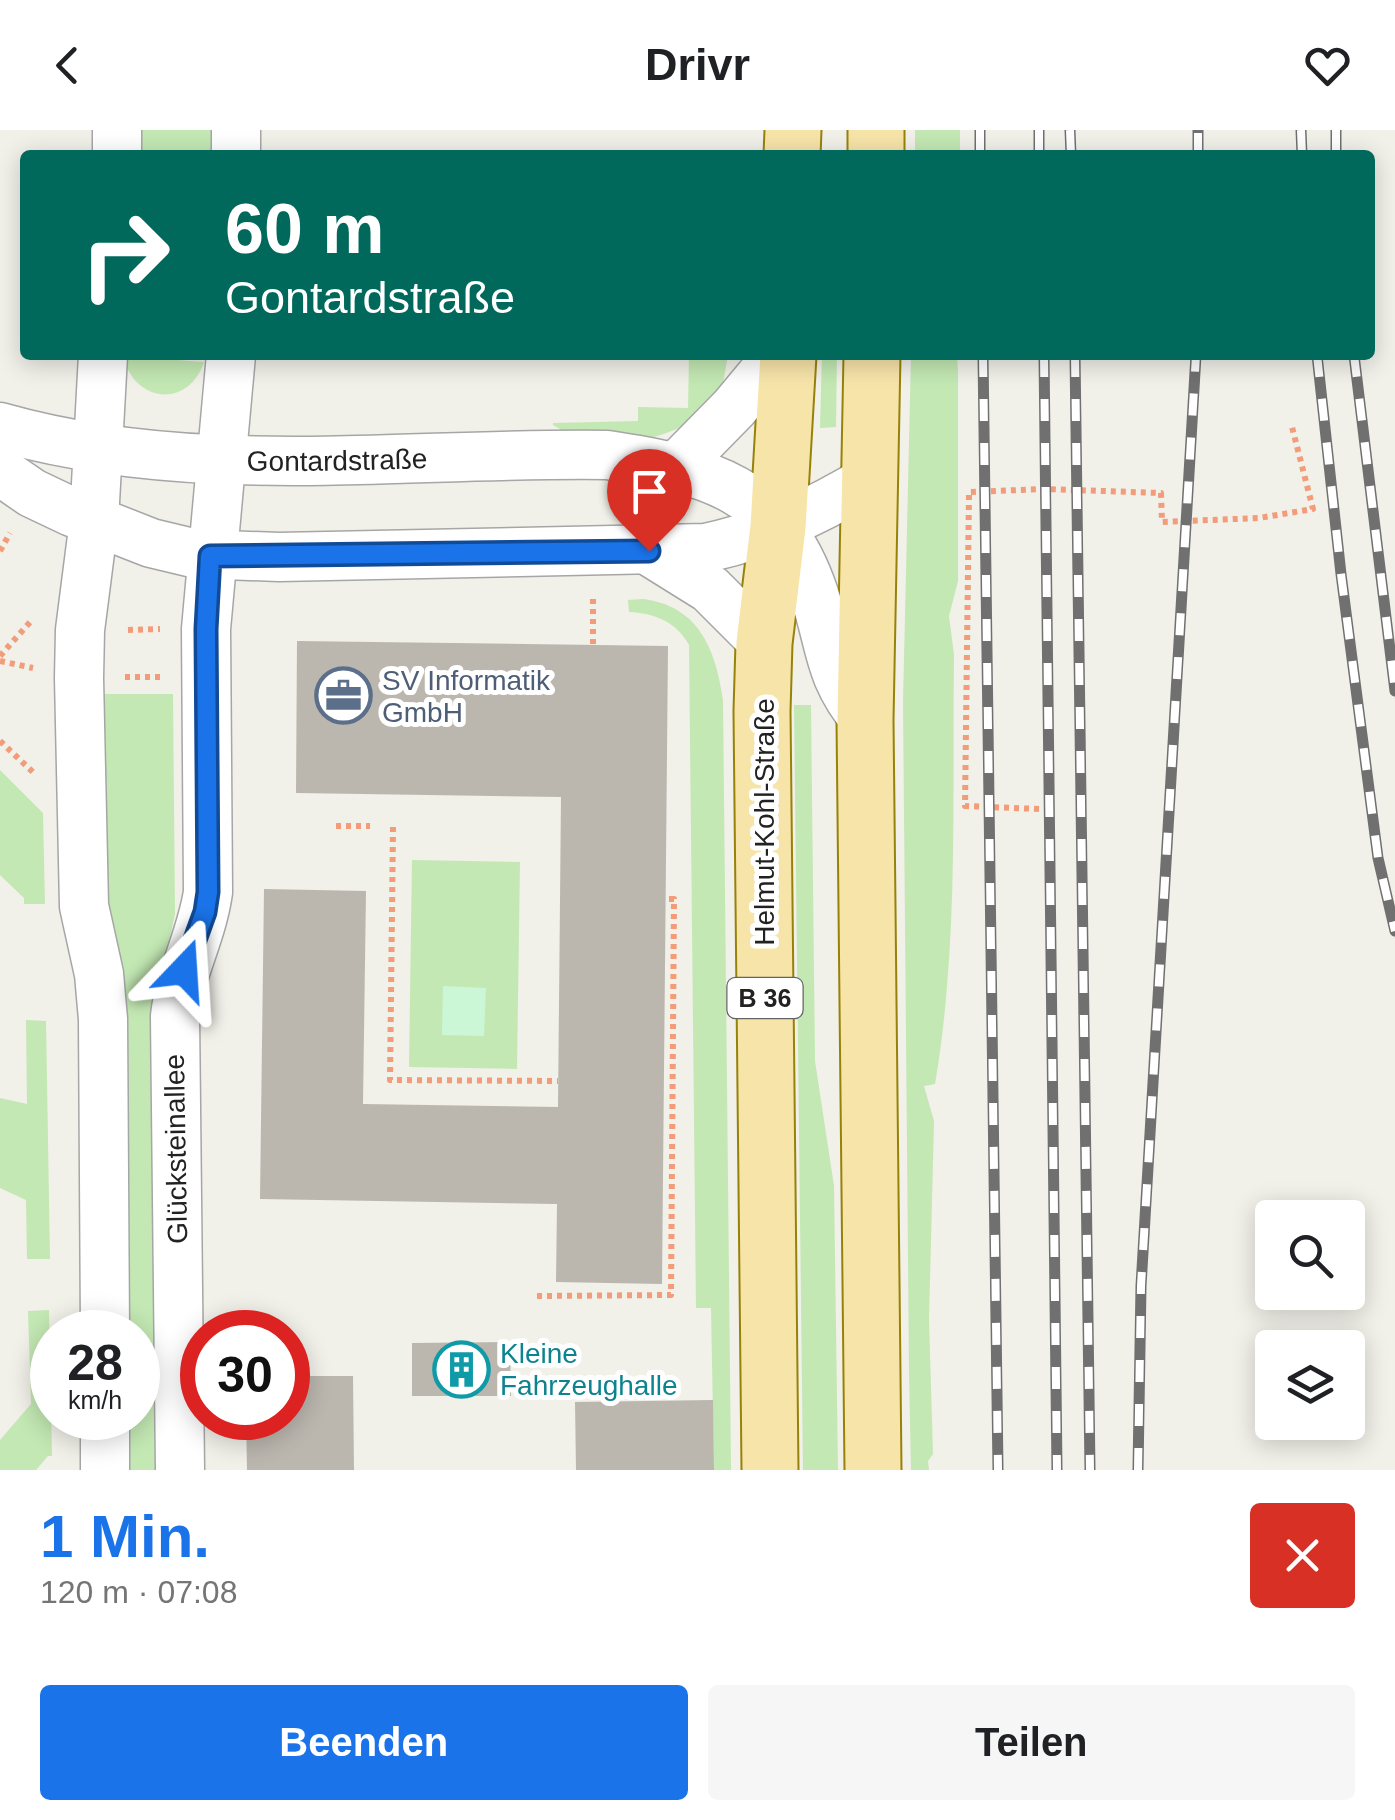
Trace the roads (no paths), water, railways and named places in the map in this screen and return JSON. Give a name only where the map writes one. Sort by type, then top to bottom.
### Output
[{"type":"main road","name":"Helmut-Kohl-Straße","points":[[770,1470],[764,643],[778,528],[788,360]]},
{"type":"main road","points":[[872,360],[865,720],[874,1470]]},
{"type":"street","points":[[103,360],[94,521],[80,630],[84,906],[103,1019],[105,1310]]},
{"type":"street","name":"Glücksteinallee","points":[[180,1470],[174,1040],[179,990],[208,892],[206,629],[231,360]]},
{"type":"street","points":[[677,466],[774,360]]},
{"type":"street","name":"Gontardstraße","points":[[0,427],[52,440],[156,456],[222,460],[607,455],[677,466],[714,478],[744,494],[778,528],[800,561],[814,594],[834,675],[865,720]]},
{"type":"street","points":[[0,470],[32,493],[150,544],[210,556],[706,548],[778,528],[870,480]]},
{"type":"street","points":[[649,551],[710,590],[764,643]]},
{"type":"street","points":[[105,1440],[106,1470]]},
{"type":"railway","points":[[980,130],[980,150]]},
{"type":"railway","points":[[1039,130],[1039,150]]},
{"type":"railway","points":[[1070,130],[1071,150]]},
{"type":"railway","points":[[1198,130],[1198,150]]},
{"type":"railway","points":[[1301,130],[1302,150]]},
{"type":"railway","points":[[1336,130],[1336,150]]},
{"type":"railway","points":[[983,360],[998,1470]]},
{"type":"railway","points":[[1044,360],[1057,1470]]},
{"type":"railway","points":[[1075,360],[1090,1470]]},
{"type":"railway","points":[[1138,1470],[1141,1286],[1196,360]]},
{"type":"railway","points":[[1318,360],[1378,858],[1395,931]]},
{"type":"railway","points":[[1355,360],[1395,691]]},
{"type":"place","name":"SV Informatik GmbH","points":[[343,696]]},
{"type":"place","name":"Kleine Fahrzeughalle","points":[[461,1369]]}]
